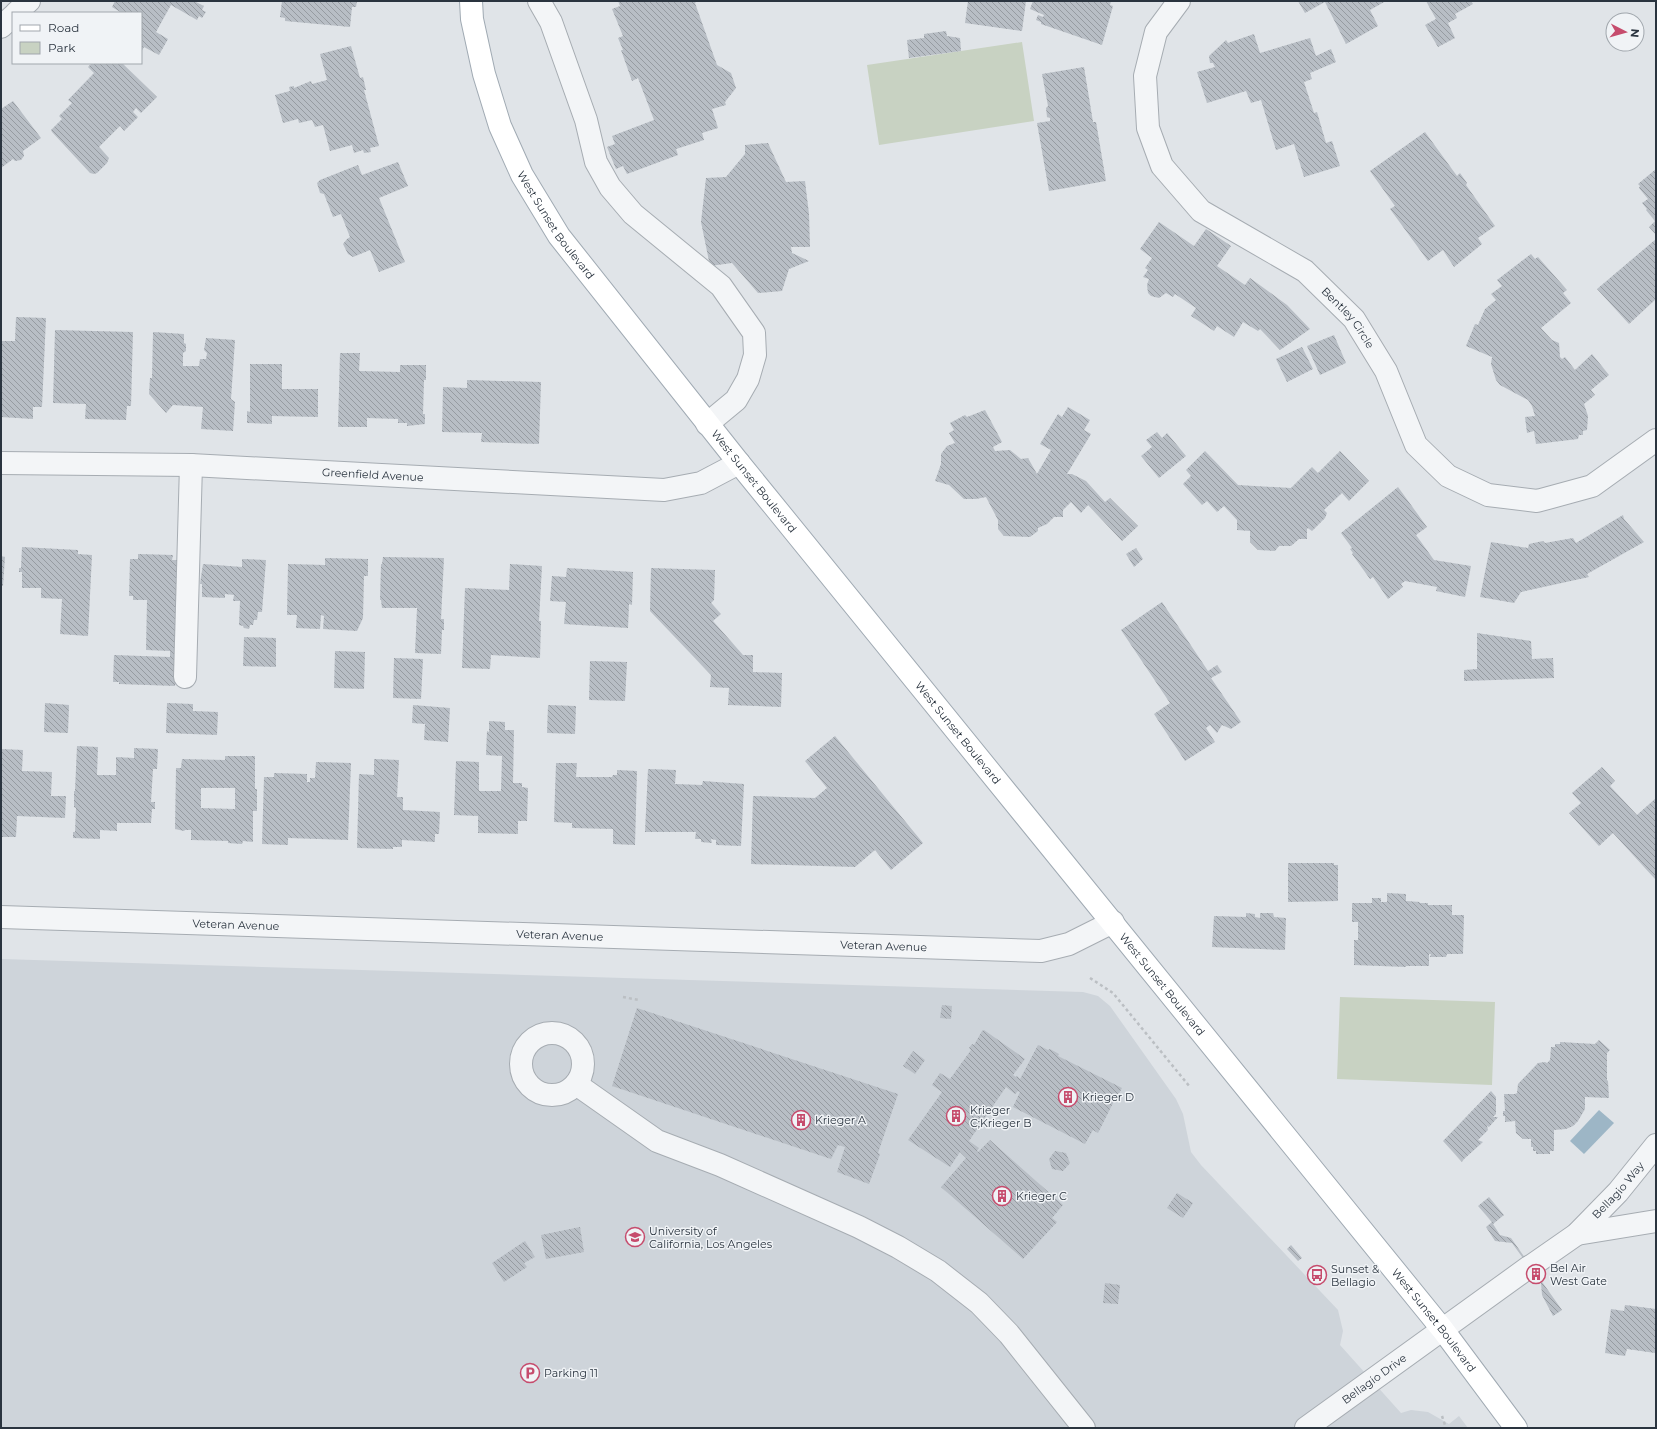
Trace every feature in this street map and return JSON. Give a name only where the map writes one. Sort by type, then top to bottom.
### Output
[{"type":"main road","name":"West Sunset Boulevard","points":[[471,1],[472,19],[484,74],[500,126],[522,175],[559,236],[738,463],[1113,922],[1443,1330],[1516,1428]]},
{"type":"street","points":[[17,12],[29,1]]},
{"type":"street","points":[[539,1],[551,22],[586,120],[596,162],[610,187],[633,214],[721,286],[754,333],[755,355],[748,379],[736,400],[707,424]]},
{"type":"street","name":"Bentley Circle","points":[[1179,1],[1156,32],[1145,76],[1148,128],[1162,166],[1201,211],[1305,271],[1354,319],[1386,371],[1416,445],[1448,476],[1488,495],[1537,501],[1592,486],[1656,440]]},
{"type":"street","points":[[1,27],[12,17]]},
{"type":"street","name":"Greenfield Avenue","points":[[1,463],[191,466],[664,490],[701,483],[738,463]]},
{"type":"street","points":[[185,677],[191,466]]},
{"type":"street","name":"Veteran Avenue","points":[[1,917],[1041,951],[1069,944],[1113,922]]},
{"type":"street","points":[[576,1084],[657,1141],[720,1165],[859,1227],[898,1247],[938,1271],[984,1308],[1009,1334],[1084,1428]]},
{"type":"street","name":"Bellagio Way","points":[[1443,1330],[1530,1266],[1578,1234],[1618,1192],[1656,1145]]},
{"type":"street","name":"Bellagio Way","points":[[1578,1234],[1656,1221]]},
{"type":"street","name":"Bellagio Drive","points":[[1306,1428],[1443,1330]]},
{"type":"path","points":[[1090,978],[1113,993],[1190,1087]]},
{"type":"path","points":[[623,997],[639,1000]]},
{"type":"path","points":[[1442,1416],[1446,1428]]},
{"type":"shaded area","name":"University of California, Los Angeles","points":[[1,959],[1083,992],[1098,996],[1110,1006],[1176,1099],[1183,1114],[1191,1152],[1201,1165],[1338,1310],[1343,1331],[1340,1345],[1401,1413],[1411,1410],[1428,1412],[1449,1424],[1459,1416],[1468,1428],[1,1428]]},
{"type":"green space","points":[[1022,42],[1034,121],[879,145],[867,65]]},
{"type":"green space","points":[[1340,997],[1495,1002],[1492,1085],[1337,1079]]},
{"type":"water","points":[[1599,1110],[1614,1123],[1584,1154],[1570,1141]]},
{"type":"building","points":[[115,1],[194,1],[204,6],[202,10],[206,12],[202,18],[199,16],[197,20],[171,5],[156,32],[168,39],[159,55],[144,47],[142,50],[142,12],[120,12],[112,7]]},
{"type":"building","points":[[282,1],[357,1],[356,7],[352,7],[350,27],[285,21],[285,18],[280,17]]},
{"type":"building","points":[[618,1],[697,1],[695,3],[717,65],[731,73],[736,88],[725,102],[726,105],[712,109],[718,128],[702,133],[704,140],[676,149],[678,155],[627,174],[623,166],[616,169],[607,147],[615,144],[612,136],[654,120],[638,78],[632,81],[621,50],[623,50],[618,38],[623,36],[612,9],[620,6]]},
{"type":"building","points":[[968,1],[1026,1],[1022,31],[965,23]]},
{"type":"building","points":[[1033,1],[1111,1],[1110,5],[1113,6],[1102,45],[1041,24],[1041,22],[1036,20],[1038,15],[1043,17],[1044,15],[1030,9]]},
{"type":"building","points":[[1298,1],[1386,1],[1370,10],[1378,26],[1346,44],[1325,2],[1305,13]]},
{"type":"building","points":[[1426,1],[1471,1],[1473,4],[1455,14],[1457,18],[1448,23],[1455,38],[1438,47],[1425,25],[1436,19]]},
{"type":"building","points":[[946,31],[947,36],[960,38],[961,51],[909,58],[907,40],[924,38],[924,34]]},
{"type":"building","points":[[1254,34],[1260,53],[1310,38],[1316,56],[1331,49],[1336,62],[1310,73],[1312,79],[1304,82],[1314,113],[1317,112],[1326,143],[1332,141],[1340,166],[1304,177],[1294,144],[1276,150],[1261,100],[1251,103],[1246,91],[1207,103],[1197,72],[1215,67],[1213,63],[1210,63],[1209,56],[1226,40],[1228,43]]},
{"type":"building","points":[[351,46],[360,78],[363,77],[366,90],[364,90],[379,146],[370,148],[371,152],[364,153],[363,150],[354,153],[352,145],[330,151],[323,125],[315,127],[312,120],[299,123],[298,119],[283,123],[275,95],[290,91],[289,87],[294,86],[294,88],[311,81],[312,84],[327,80],[320,54]]},
{"type":"building","points":[[91,64],[123,64],[157,97],[141,113],[136,108],[133,112],[138,117],[124,131],[120,126],[99,147],[109,158],[107,163],[94,174],[90,173],[51,130],[62,119],[59,116],[72,103],[68,100],[94,73],[88,67]]},
{"type":"building","points":[[1084,67],[1093,122],[1096,122],[1106,181],[1049,191],[1037,123],[1050,121],[1050,118],[1047,117],[1046,108],[1048,106],[1042,74]]},
{"type":"building","points":[[13,101],[41,138],[23,151],[24,156],[21,160],[15,161],[13,159],[1,168],[1,109]]},
{"type":"building","points":[[1425,132],[1457,176],[1460,173],[1467,183],[1466,185],[1495,226],[1478,238],[1482,244],[1454,267],[1443,250],[1428,261],[1390,209],[1395,206],[1370,171]]},
{"type":"building","points":[[768,143],[786,182],[805,181],[809,214],[810,247],[791,247],[792,253],[809,261],[789,269],[782,291],[758,293],[732,263],[710,266],[701,222],[706,178],[726,177],[745,154],[745,145]]},
{"type":"building","points":[[398,162],[408,186],[379,198],[405,262],[379,272],[370,250],[353,257],[348,254],[343,244],[350,237],[341,214],[333,217],[324,194],[320,193],[317,183],[320,180],[358,165],[362,175]]},
{"type":"building","points":[[1656,169],[1656,235],[1649,227],[1655,221],[1642,203],[1648,199],[1639,188],[1640,186],[1638,184]]},
{"type":"building","points":[[1159,222],[1194,246],[1206,229],[1231,246],[1217,266],[1245,285],[1250,278],[1287,305],[1310,329],[1280,350],[1260,329],[1258,331],[1243,322],[1234,337],[1217,326],[1214,331],[1191,316],[1196,308],[1175,294],[1173,297],[1166,293],[1159,298],[1151,296],[1148,293],[1147,285],[1149,279],[1143,277],[1148,270],[1145,268],[1152,258],[1140,249]]},
{"type":"building","points":[[1656,239],[1656,299],[1629,324],[1597,289]]},
{"type":"building","points":[[1531,254],[1535,259],[1538,257],[1567,290],[1563,293],[1571,303],[1541,328],[1552,340],[1559,343],[1560,357],[1562,359],[1565,357],[1575,370],[1592,354],[1609,375],[1591,390],[1595,395],[1584,404],[1588,416],[1587,430],[1583,431],[1583,435],[1579,435],[1578,439],[1536,444],[1534,431],[1527,433],[1525,417],[1535,416],[1532,406],[1528,400],[1500,385],[1496,380],[1491,364],[1492,357],[1466,346],[1475,324],[1478,325],[1485,309],[1496,300],[1491,294],[1502,286],[1497,280]]},
{"type":"building","points":[[16,317],[46,318],[42,407],[33,407],[33,419],[1,417],[1,341],[15,341]]},
{"type":"building","points":[[55,330],[133,332],[131,406],[127,406],[126,420],[85,419],[86,404],[53,403]]},
{"type":"building","points":[[153,332],[184,334],[186,351],[183,353],[183,366],[199,366],[200,359],[206,359],[207,353],[204,350],[206,338],[235,340],[231,399],[235,402],[233,431],[201,429],[203,407],[173,405],[166,413],[149,394],[150,378],[152,378]]},
{"type":"building","points":[[1334,335],[1346,363],[1320,375],[1307,346]]},
{"type":"building","points":[[1302,347],[1313,369],[1287,382],[1276,359]]},
{"type":"building","points":[[340,353],[360,353],[359,371],[400,372],[400,365],[426,365],[423,414],[425,414],[425,424],[407,426],[407,423],[398,423],[398,419],[367,418],[367,427],[338,427]]},
{"type":"building","points":[[250,364],[282,364],[282,389],[318,389],[318,417],[272,416],[272,424],[247,423],[247,411],[250,412]]},
{"type":"building","points":[[467,380],[541,382],[539,444],[481,442],[482,433],[442,432],[443,387],[467,388]]},
{"type":"building","points":[[1068,407],[1090,420],[1084,430],[1091,434],[1067,474],[1072,474],[1086,481],[1105,502],[1110,498],[1138,526],[1122,541],[1088,505],[1081,513],[1071,502],[1063,510],[1063,517],[1054,517],[1047,524],[1038,528],[1038,531],[1030,537],[1004,536],[998,529],[998,520],[986,497],[964,499],[949,485],[935,481],[941,464],[941,454],[947,446],[955,443],[949,433],[954,430],[950,423],[965,415],[967,417],[985,410],[1002,442],[993,447],[995,451],[1010,450],[1021,459],[1028,458],[1037,474],[1051,450],[1040,444],[1058,414],[1062,417]]},
{"type":"building","points":[[1157,432],[1162,438],[1167,433],[1186,456],[1159,478],[1141,456],[1152,447],[1146,440]]},
{"type":"building","points":[[1205,451],[1238,485],[1291,488],[1312,467],[1318,473],[1340,451],[1369,481],[1349,501],[1342,493],[1324,510],[1327,513],[1325,518],[1312,531],[1308,528],[1307,529],[1307,539],[1299,539],[1291,546],[1279,546],[1275,551],[1258,550],[1250,542],[1250,531],[1237,530],[1237,520],[1224,506],[1217,512],[1207,501],[1202,505],[1183,484],[1191,476],[1186,470]]},
{"type":"building","points":[[1398,487],[1427,527],[1416,535],[1434,560],[1471,566],[1465,597],[1436,591],[1437,587],[1405,581],[1401,584],[1403,587],[1388,599],[1373,577],[1370,579],[1352,554],[1353,553],[1350,549],[1352,548],[1341,533]]},
{"type":"building","points":[[1623,515],[1624,519],[1644,542],[1587,574],[1589,577],[1521,592],[1514,603],[1480,597],[1491,542],[1528,548],[1529,544],[1543,541],[1545,543],[1573,538],[1576,543]]},
{"type":"building","points":[[22,547],[78,550],[78,554],[92,555],[88,636],[60,634],[62,599],[41,598],[41,588],[22,588],[22,572],[19,572],[19,568],[21,568]]},
{"type":"building","points":[[1136,548],[1143,559],[1134,567],[1126,554]]},
{"type":"building","points":[[138,554],[173,555],[172,560],[181,560],[175,686],[119,684],[119,682],[113,682],[114,655],[170,657],[170,651],[146,650],[147,600],[133,600],[133,596],[129,596],[130,559],[138,559]]},
{"type":"building","points":[[1,556],[5,557],[3,586],[1,586]]},
{"type":"building","points":[[383,557],[444,558],[441,619],[444,619],[444,630],[442,630],[441,654],[415,653],[417,608],[382,608],[380,600],[381,564]]},
{"type":"building","points":[[325,558],[368,559],[368,576],[364,576],[363,618],[357,631],[323,629],[324,616],[321,615],[320,629],[296,628],[297,615],[287,615],[288,564],[325,565]]},
{"type":"building","points":[[242,559],[266,560],[262,612],[258,612],[257,620],[254,620],[253,625],[250,625],[249,629],[239,625],[240,601],[233,601],[234,595],[225,594],[225,598],[202,597],[202,584],[200,584],[203,564],[242,567]]},
{"type":"building","points":[[510,564],[542,566],[539,621],[541,621],[540,658],[491,655],[490,669],[462,668],[465,588],[509,590]]},
{"type":"building","points":[[567,568],[633,572],[632,605],[629,604],[628,628],[564,624],[566,602],[550,601],[552,576],[566,577]]},
{"type":"building","points":[[651,568],[715,570],[714,600],[711,603],[721,614],[713,621],[743,655],[753,655],[753,672],[782,673],[781,707],[728,705],[729,688],[710,687],[711,675],[650,611]]},
{"type":"building","points":[[1162,602],[1208,671],[1217,665],[1222,672],[1211,678],[1241,722],[1231,729],[1222,725],[1217,733],[1210,725],[1206,728],[1215,742],[1185,761],[1154,714],[1170,703],[1121,630]]},
{"type":"building","points":[[1477,633],[1531,641],[1532,659],[1553,658],[1554,678],[1464,681],[1464,670],[1477,669]]},
{"type":"building","points":[[244,637],[276,638],[276,667],[243,666]]},
{"type":"building","points":[[335,651],[365,652],[364,689],[334,688]]},
{"type":"building","points":[[394,658],[423,659],[421,699],[393,698]]},
{"type":"building","points":[[590,661],[627,662],[625,701],[589,700]]},
{"type":"building","points":[[45,703],[69,705],[68,733],[44,732]]},
{"type":"building","points":[[167,703],[193,704],[193,711],[218,712],[217,735],[166,733]]},
{"type":"building","points":[[413,705],[450,708],[448,742],[424,740],[425,724],[412,723]]},
{"type":"building","points":[[548,705],[576,706],[575,734],[547,733]]},
{"type":"building","points":[[489,721],[505,722],[505,730],[514,730],[513,783],[522,783],[522,787],[528,788],[527,821],[518,821],[518,834],[478,833],[478,816],[454,815],[456,761],[479,762],[479,791],[501,791],[502,756],[486,755]]},
{"type":"building","points":[[835,736],[923,843],[891,870],[875,850],[855,867],[751,864],[753,796],[815,798],[827,788],[805,761]]},
{"type":"building","points":[[77,746],[98,747],[97,775],[116,775],[116,757],[134,758],[134,748],[158,749],[157,769],[153,769],[151,802],[155,802],[155,809],[152,809],[151,823],[117,823],[117,831],[100,830],[100,839],[73,838],[73,832],[75,832],[76,808],[74,807],[74,791]]},
{"type":"building","points":[[1,749],[23,750],[22,771],[52,772],[51,796],[66,796],[65,818],[17,816],[16,837],[1,837]]},
{"type":"building","points":[[225,756],[255,756],[257,811],[253,811],[253,842],[243,841],[242,844],[228,843],[228,841],[191,840],[191,830],[184,831],[175,829],[176,768],[181,768],[182,759],[225,760]],"holes":[[[201,788],[235,788],[235,809],[201,808]]]},
{"type":"building","points":[[374,759],[399,760],[397,797],[403,797],[403,810],[440,812],[439,834],[435,834],[435,842],[402,840],[402,847],[393,847],[393,849],[357,848],[359,774],[374,775]]},
{"type":"building","points":[[316,762],[351,763],[348,840],[288,838],[288,845],[262,844],[264,777],[274,777],[274,773],[307,774],[307,782],[310,782],[310,778],[315,778]]},
{"type":"building","points":[[556,763],[577,763],[576,777],[612,777],[613,775],[617,775],[617,770],[637,771],[635,845],[613,844],[613,829],[572,828],[572,823],[554,822]]},
{"type":"building","points":[[1602,767],[1615,781],[1610,786],[1637,815],[1656,798],[1655,879],[1613,833],[1599,846],[1569,813],[1581,803],[1572,793]]},
{"type":"building","points":[[648,769],[676,770],[675,784],[702,785],[703,781],[744,784],[741,846],[716,845],[716,840],[711,839],[712,843],[701,842],[701,839],[695,839],[696,832],[645,832]]},
{"type":"building","points":[[1288,863],[1334,863],[1334,865],[1338,865],[1338,901],[1288,902]]},
{"type":"building","points":[[1387,893],[1406,894],[1406,901],[1428,903],[1428,905],[1452,905],[1452,915],[1464,915],[1463,954],[1447,954],[1446,957],[1430,957],[1431,954],[1429,954],[1429,966],[1406,967],[1354,965],[1354,940],[1358,940],[1358,922],[1352,922],[1352,903],[1372,903],[1372,898],[1381,898],[1381,902],[1387,902]]},
{"type":"building","points":[[1246,913],[1255,914],[1255,917],[1260,918],[1260,913],[1273,913],[1274,917],[1286,918],[1285,950],[1212,947],[1214,916],[1246,917]]},
{"type":"building","points":[[942,1005],[952,1006],[951,1019],[940,1018]]},
{"type":"building","name":"Krieger A","points":[[637,1008],[898,1094],[878,1153],[880,1154],[869,1184],[837,1172],[845,1147],[838,1145],[831,1159],[612,1086]]},
{"type":"building","points":[[984,1030],[1025,1059],[1013,1075],[1020,1079],[1038,1045],[1048,1050],[1050,1049],[1059,1054],[1058,1056],[1122,1088],[1116,1102],[1114,1101],[1098,1133],[1093,1130],[1085,1144],[1013,1107],[1020,1092],[1018,1091],[1015,1094],[1006,1087],[969,1141],[979,1148],[977,1151],[978,1152],[990,1140],[1063,1205],[1052,1218],[1057,1222],[1023,1259],[941,1187],[966,1158],[960,1152],[950,1167],[908,1140],[942,1092],[932,1085],[940,1073],[950,1079],[971,1050],[969,1048],[972,1044],[974,1045]]},
{"type":"building","points":[[1599,1040],[1610,1050],[1607,1053],[1609,1098],[1585,1097],[1585,1109],[1578,1121],[1573,1126],[1566,1129],[1554,1130],[1554,1151],[1550,1151],[1550,1154],[1536,1154],[1536,1151],[1533,1151],[1533,1147],[1531,1147],[1531,1139],[1523,1139],[1516,1133],[1515,1121],[1505,1122],[1505,1116],[1503,1116],[1503,1111],[1505,1111],[1504,1094],[1517,1093],[1518,1084],[1538,1063],[1547,1063],[1550,1060],[1551,1047],[1555,1047],[1555,1044],[1560,1044],[1560,1042],[1595,1044]]},
{"type":"building","points":[[913,1051],[925,1060],[915,1074],[903,1066]]},
{"type":"building","points":[[1491,1091],[1496,1097],[1496,1114],[1493,1117],[1498,1117],[1489,1127],[1487,1126],[1488,1130],[1478,1140],[1483,1142],[1462,1162],[1443,1141]]},
{"type":"building","points":[[1055,1151],[1066,1153],[1070,1163],[1063,1171],[1052,1169],[1049,1159]]},
{"type":"building","points":[[1177,1193],[1193,1203],[1183,1218],[1167,1208]]},
{"type":"building","name":"Bel Air West Gate","points":[[1489,1197],[1504,1215],[1493,1224],[1500,1235],[1511,1238],[1562,1310],[1553,1316],[1542,1295],[1541,1283],[1512,1243],[1495,1241],[1486,1227],[1492,1222],[1478,1206]]},
{"type":"building","points":[[580,1227],[584,1252],[546,1259],[541,1235]]},
{"type":"building","points":[[525,1241],[535,1257],[524,1263],[527,1267],[504,1282],[492,1263]]},
{"type":"building","points":[[1291,1245],[1302,1258],[1298,1261],[1287,1249]]},
{"type":"building","points":[[1105,1283],[1120,1285],[1118,1304],[1103,1303]]},
{"type":"building","points":[[1625,1305],[1656,1309],[1655,1353],[1627,1349],[1625,1356],[1605,1353],[1611,1309],[1624,1311]]},
{"type":"place","name":"Krieger D","points":[[1068,1097]]},
{"type":"place","name":"Krieger C;Krieger B","points":[[956,1116]]},
{"type":"place","name":"Krieger A","points":[[801,1120]]},
{"type":"place","name":"Krieger C","points":[[1002,1196]]},
{"type":"place","name":"University of California, Los Angeles","points":[[635,1237]]},
{"type":"place","name":"Bel Air West Gate","points":[[1536,1274]]},
{"type":"place","name":"Sunset & Bellagio","points":[[1317,1275]]},
{"type":"place","name":"Parking 11","points":[[530,1373]]}]
